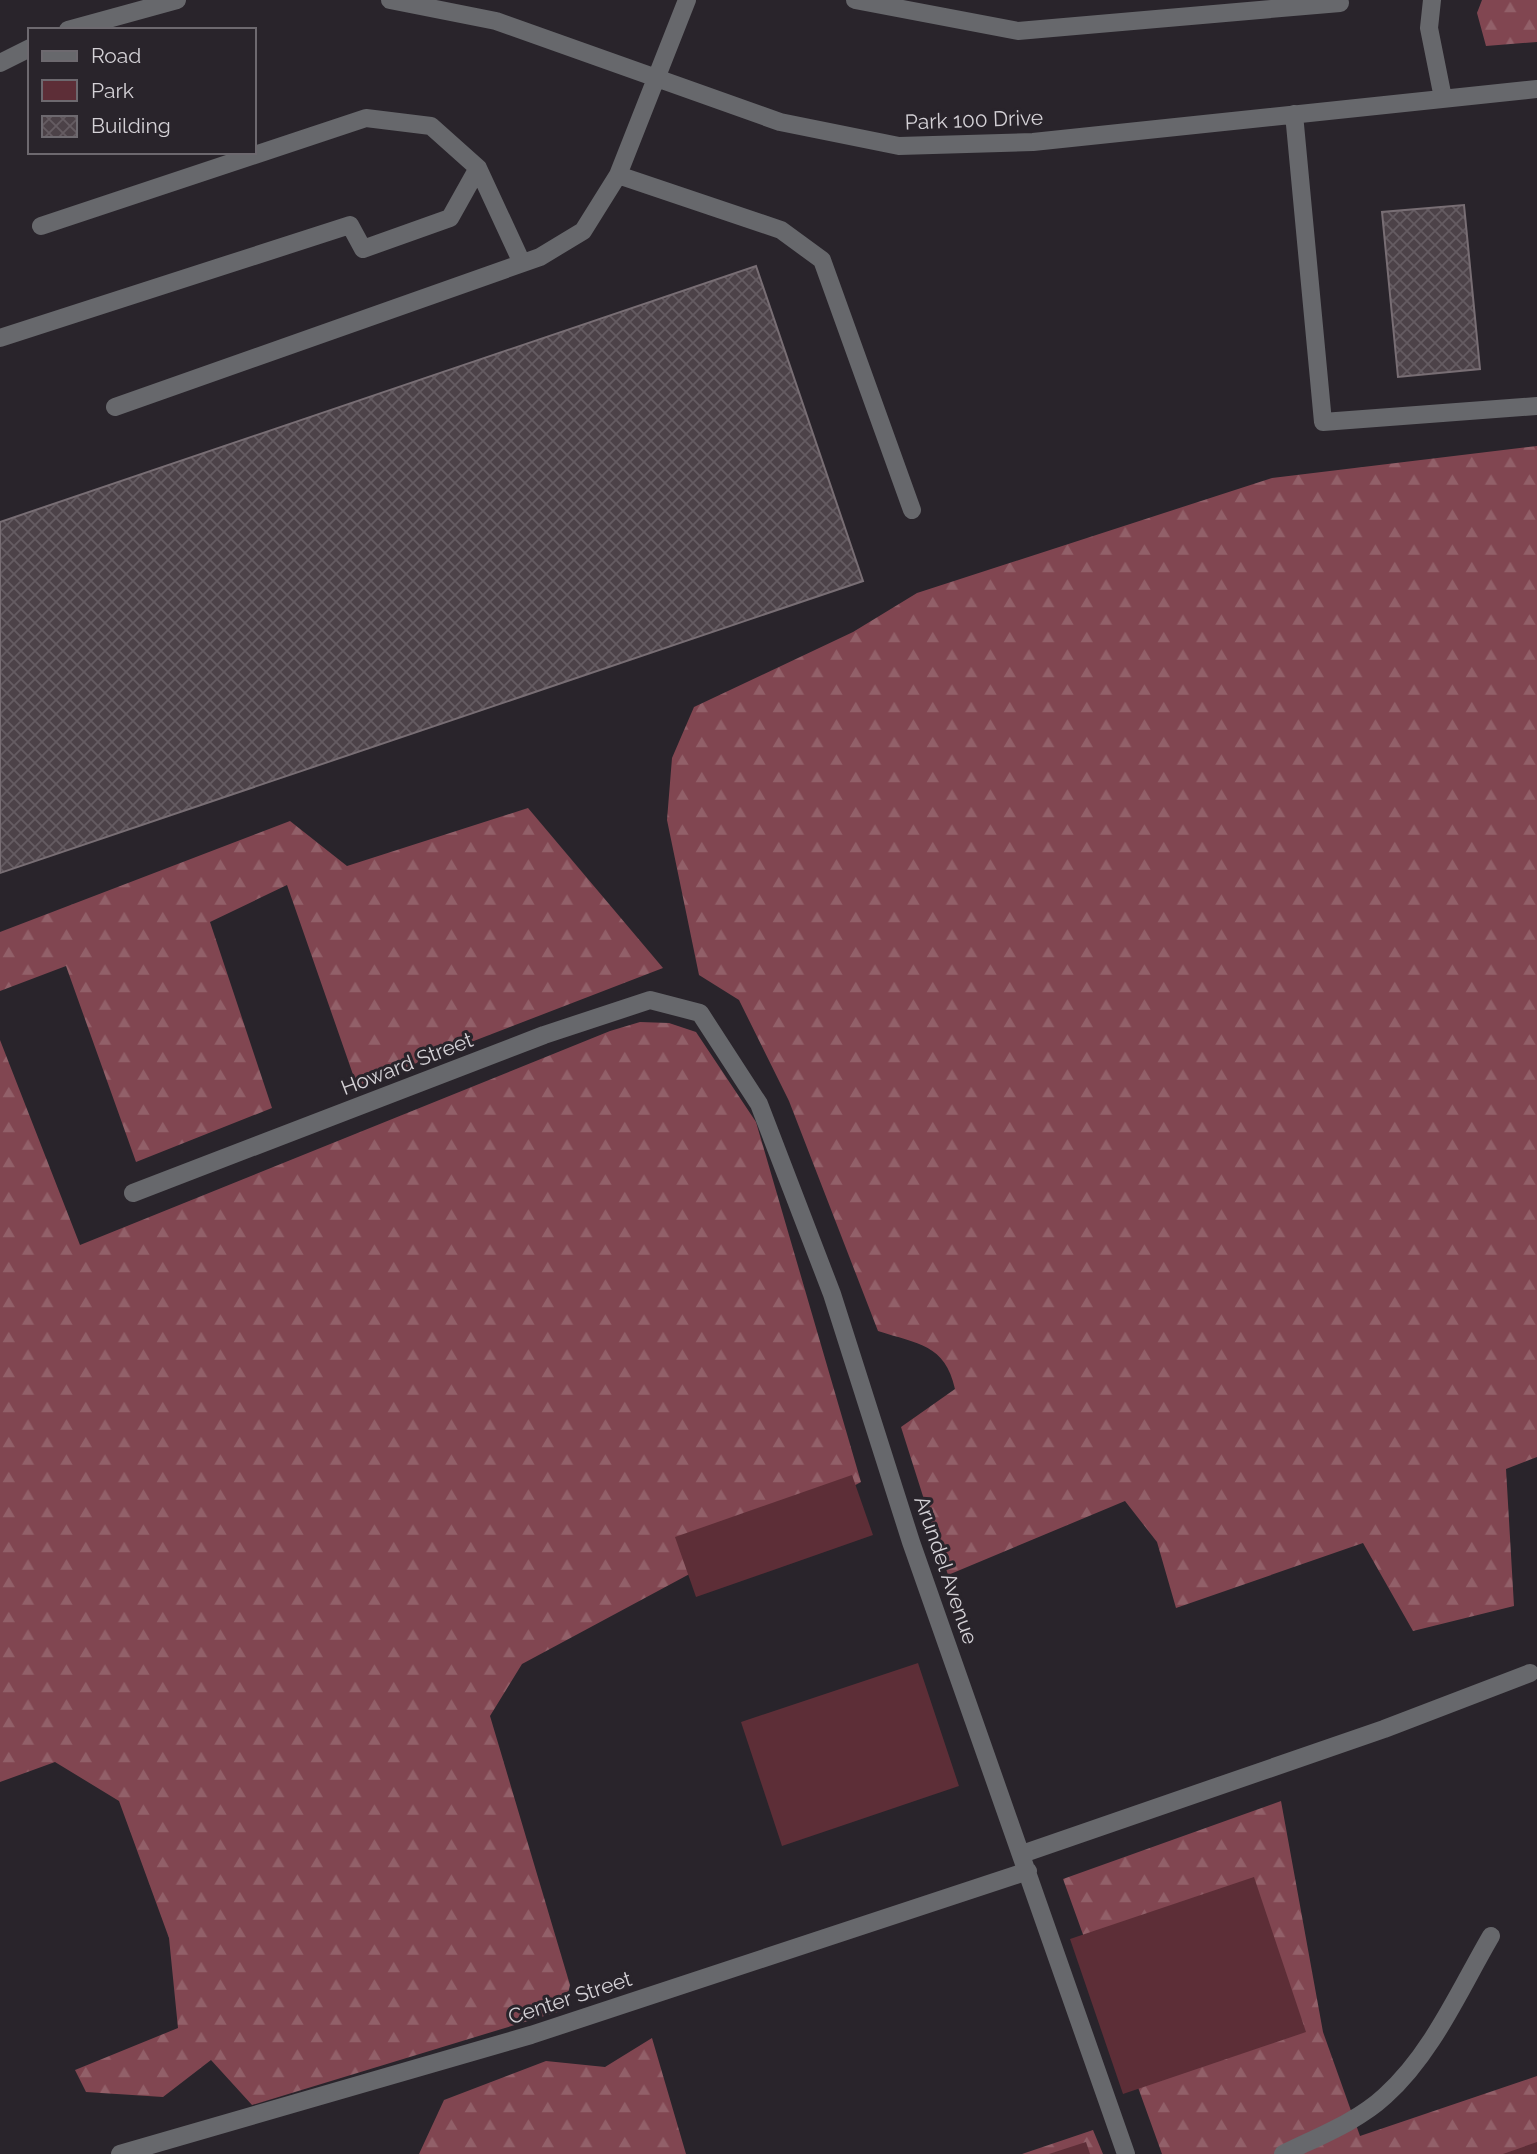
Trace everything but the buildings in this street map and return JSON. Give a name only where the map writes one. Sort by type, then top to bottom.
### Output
[{"type":"street","points":[[75,28],[177,0]]},
{"type":"street","name":"Park 100 Drive","points":[[390,0],[496,20],[780,122],[899,146],[1033,142],[1537,89]]},
{"type":"street","points":[[115,407],[540,257],[583,230],[618,175],[687,0]]},
{"type":"street","points":[[855,0],[1018,31],[1340,3]]},
{"type":"street","points":[[1432,0],[1429,28],[1443,98]]},
{"type":"street","points":[[0,63],[28,49]]},
{"type":"street","points":[[1294,114],[1323,422],[1537,406]]},
{"type":"street","points":[[41,226],[366,118],[430,126],[478,168],[522,263]]},
{"type":"street","points":[[0,338],[349,225],[363,249],[450,218],[478,168]]},
{"type":"street","points":[[618,175],[781,230],[822,260],[912,510]]},
{"type":"street","name":"Howard Street","points":[[133,1193],[544,1035],[650,1000],[700,1013]]},
{"type":"street","name":"Arundel Avenue","points":[[700,1013],[759,1104],[832,1294],[911,1542],[1126,2154]]},
{"type":"street","points":[[1022,1854],[1384,1729],[1530,1672]]},
{"type":"street","name":"Center Street","points":[[120,2154],[531,2035],[1028,1871]]},
{"type":"street","points":[[1283,2154],[1346,2123],[1385,2097],[1421,2055],[1491,1936]]},
{"type":"green space","points":[[1482,0],[1537,0],[1537,42],[1486,46],[1477,13]]},
{"type":"green space","points":[[1537,446],[1537,1457],[1506,1469],[1514,1606],[1413,1631],[1363,1543],[1176,1608],[1157,1542],[1125,1501],[948,1575],[901,1427],[955,1389],[950,1374],[937,1354],[928,1348],[878,1331],[789,1101],[739,1000],[699,975],[667,820],[672,758],[694,707],[853,632],[917,593],[1272,478]]},
{"type":"green space","points":[[528,808],[663,968],[357,1086],[287,885],[210,922],[272,1108],[136,1162],[66,966],[0,991],[0,932],[290,821],[347,866]]},
{"type":"green space","points":[[640,1022],[669,1023],[696,1032],[756,1122],[861,1482],[522,1664],[490,1716],[570,1985],[564,2010],[252,2105],[211,2060],[163,2097],[86,2092],[75,2070],[178,2028],[169,1938],[119,1801],[55,1762],[0,1782],[0,1040],[80,1245],[610,1031]]},
{"type":"green space","points":[[852,1475],[873,1535],[696,1597],[675,1537]]},
{"type":"green space","points":[[918,1663],[959,1786],[782,1846],[741,1722]]},
{"type":"green space","points":[[1281,1801],[1323,2032],[1360,2136],[1537,2076],[1537,2154],[1162,2154],[1063,1879]]},
{"type":"green space","points":[[1254,1877],[1306,2032],[1123,2094],[1070,1939]]},
{"type":"green space","points":[[652,2038],[686,2154],[419,2154],[444,2100],[546,2061],[605,2067]]},
{"type":"green space","points":[[1093,2130],[1103,2154],[1022,2154]]},
{"type":"green space","points":[[1086,2142],[1090,2154],[1049,2154]]},
{"type":"green space","points":[[1537,2142],[1537,2154],[1503,2154]]}]
